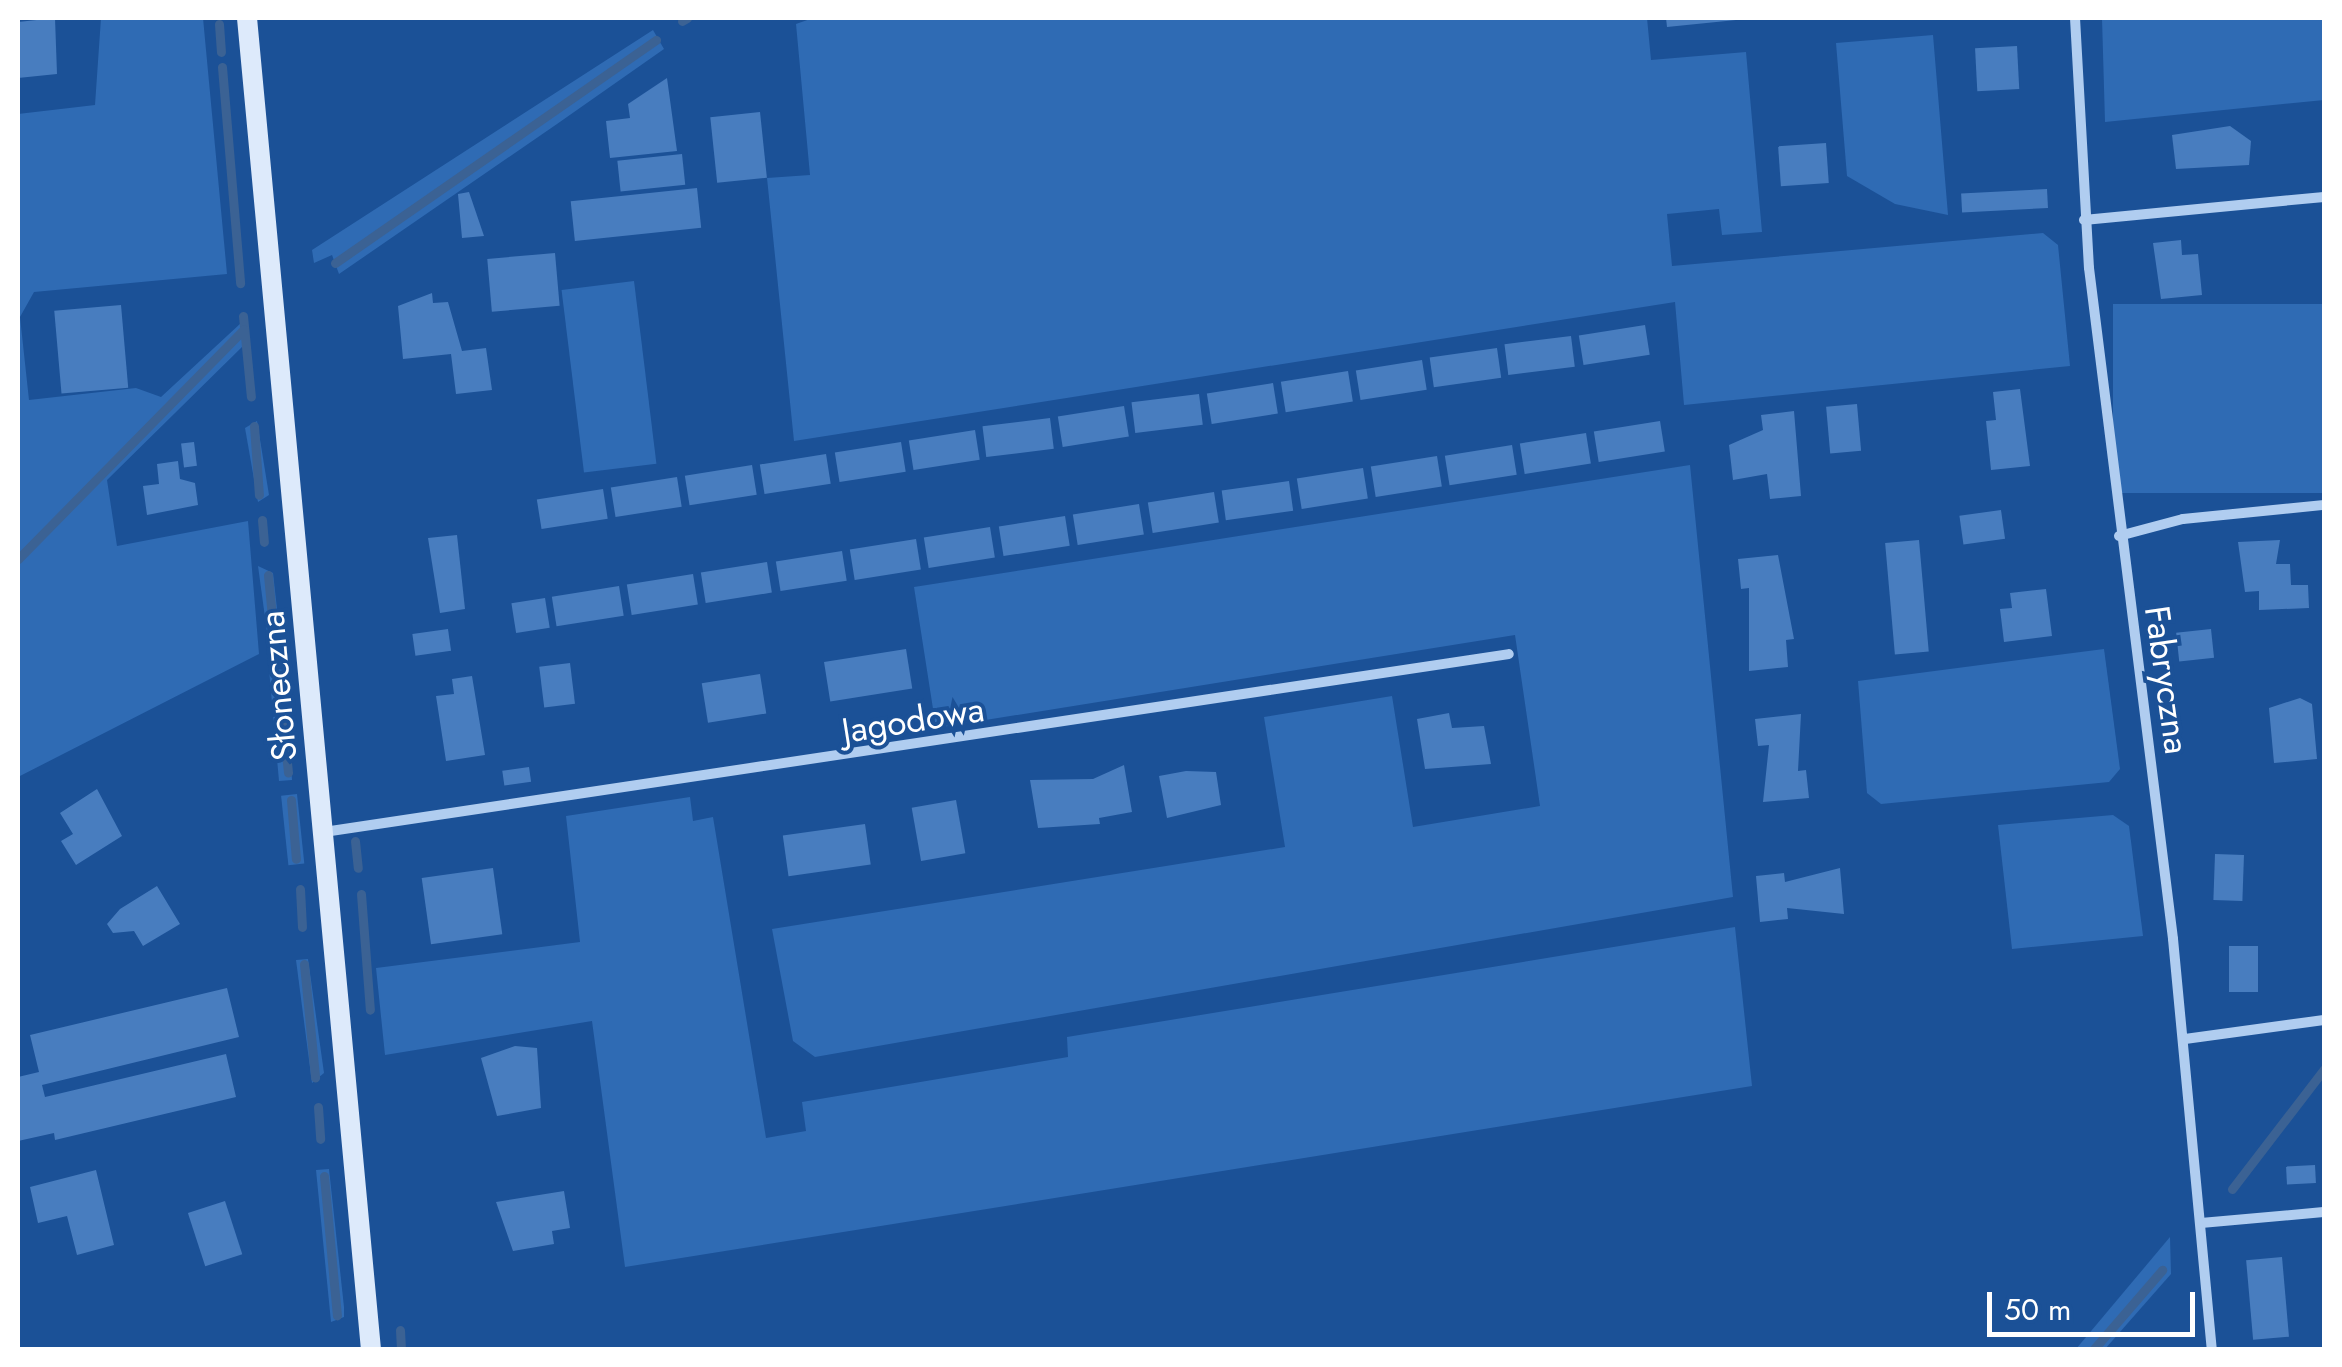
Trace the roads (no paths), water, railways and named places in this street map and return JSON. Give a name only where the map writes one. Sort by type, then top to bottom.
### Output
[{"type":"main road","name":"Słoneczna","points":[[247,18],[371,1350]]},
{"type":"street","name":"Fabryczna","points":[[2075,18],[2084,220],[2185,1039],[2212,1350]]},
{"type":"street","points":[[2084,220],[2324,197]]},
{"type":"street","points":[[2120,536],[2183,518],[2324,504]]},
{"type":"street","name":"Jagodowa","points":[[324,832],[1510,654]]},
{"type":"street","points":[[2185,1039],[2324,1020]]},
{"type":"street","points":[[2201,1223],[2324,1212]]},
{"type":"waterway","points":[[682,21],[687,18]]},
{"type":"waterway","points":[[219,24],[221,52]]},
{"type":"waterway","points":[[335,263],[656,40]]},
{"type":"waterway","points":[[222,67],[240,283]]},
{"type":"waterway","points":[[243,316],[251,397]]},
{"type":"waterway","points":[[18,559],[244,329]]},
{"type":"waterway","points":[[254,426],[259,495]]},
{"type":"waterway","points":[[262,520],[264,542]]},
{"type":"waterway","points":[[268,575],[274,637]]},
{"type":"waterway","points":[[278,677],[288,772]]},
{"type":"waterway","points":[[291,800],[296,859]]},
{"type":"waterway","points":[[355,841],[358,868]]},
{"type":"waterway","points":[[300,889],[302,927]]},
{"type":"waterway","points":[[361,894],[370,1010]]},
{"type":"waterway","points":[[304,964],[315,1077]]},
{"type":"waterway","points":[[2232,1189],[2324,1069]]},
{"type":"waterway","points":[[318,1107],[320,1139]]},
{"type":"waterway","points":[[324,1176],[337,1315]]},
{"type":"waterway","points":[[2093,1350],[2162,1270]]},
{"type":"waterway","points":[[400,1330],[401,1350]]}]
